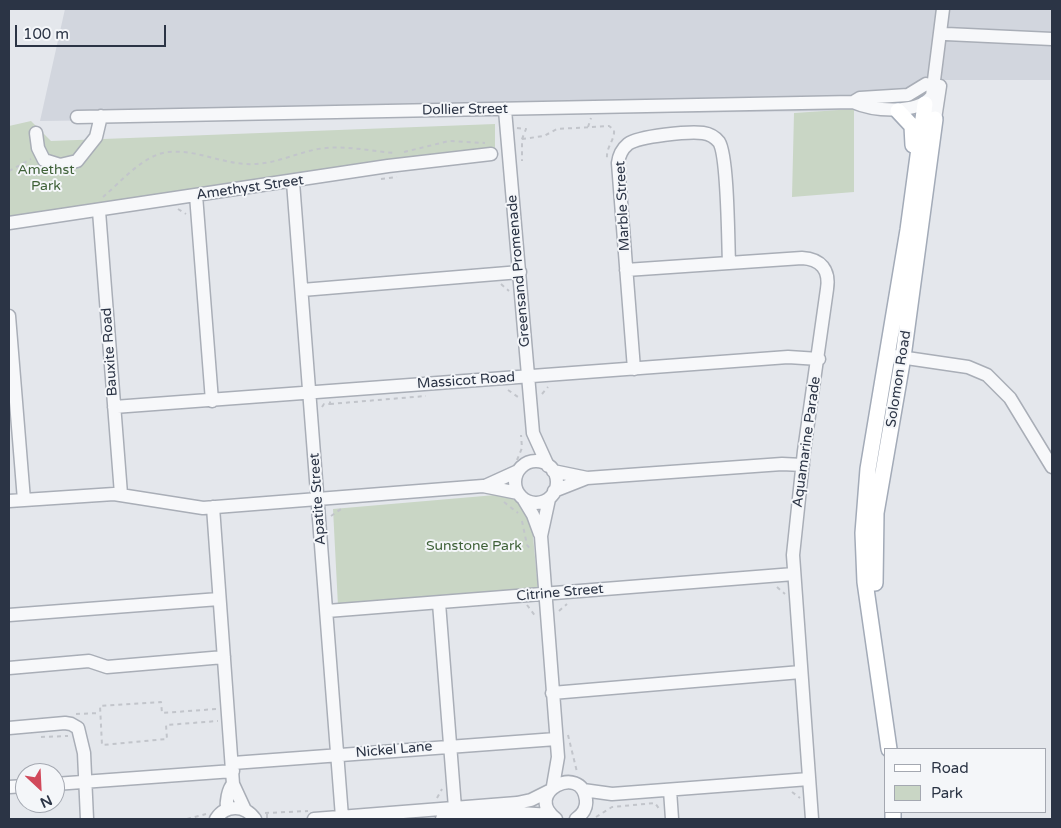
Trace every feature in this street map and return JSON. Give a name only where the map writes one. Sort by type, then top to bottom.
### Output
[{"type":"main road","name":"Solomon Road","points":[[889,748],[865,582],[863,533],[868,469],[908,230],[925,104]]},
{"type":"main road","name":"Solomon Road","points":[[904,110],[914,131],[906,207],[908,230]]},
{"type":"main road","name":"Solomon Road","points":[[898,748],[894,705],[879,623],[874,574],[876,513],[903,357],[935,119]]},
{"type":"street","name":"Solomon Road","points":[[925,104],[926,84],[937,9]]},
{"type":"street","name":"Solomon Road","points":[[925,104],[932,96],[944,9]]},
{"type":"street","name":"Solomon Road","points":[[935,119],[949,9]]},
{"type":"street","points":[[946,34],[1052,39]]},
{"type":"street","name":"Dollier Street","points":[[853,102],[860,98],[908,95],[926,84]]},
{"type":"street","name":"Dollier Street","points":[[77,117],[853,102],[859,105],[904,110]]},
{"type":"street","points":[[904,110],[925,104]]},
{"type":"street","name":"Greensand Promenade","points":[[505,110],[528,377],[527,430],[519,467]]},
{"type":"street","points":[[36,134],[44,160],[60,164],[77,161],[96,137],[101,116]]},
{"type":"street","name":"Marble Street","points":[[634,369],[626,270],[613,161],[623,149],[633,141],[640,140],[699,133],[715,137],[721,145],[724,158],[730,263]]},
{"type":"street","points":[[508,136],[504,144],[491,148],[507,164],[511,176]]},
{"type":"street","name":"Amethyst Street","points":[[9,223],[98,206],[293,182],[437,159],[491,148]]},
{"type":"street","name":"Apatite Street","points":[[293,182],[342,817]]},
{"type":"street","points":[[196,195],[212,401]]},
{"type":"street","name":"Bauxite Road","points":[[98,206],[121,494]]},
{"type":"street","name":"Aquamarine Parade","points":[[626,270],[802,258],[811,259],[823,265],[829,278],[803,465],[793,555],[812,819]]},
{"type":"street","points":[[302,290],[520,272]]},
{"type":"street","points":[[9,316],[24,500]]},
{"type":"street","points":[[886,355],[968,367],[994,380],[1010,398],[1052,467]]},
{"type":"street","name":"Massicot Road","points":[[114,407],[310,393],[509,384],[528,377],[788,357],[819,359]]},
{"type":"street","name":"Greensand Promenade","points":[[527,430],[551,468]]},
{"type":"street","points":[[483,486],[519,467],[535,461],[551,468],[587,478],[782,464],[803,465]]},
{"type":"street","points":[[512,496],[519,467]]},
{"type":"street","points":[[541,536],[556,484],[551,468]]},
{"type":"street","points":[[9,501],[121,494],[186,506],[213,507],[483,486],[538,503],[587,478]]},
{"type":"street","points":[[512,496],[533,514],[541,536],[558,757],[546,803],[554,818]]},
{"type":"street","points":[[213,507],[233,773],[245,810]]},
{"type":"street","name":"Citrine Street","points":[[327,611],[794,574]]},
{"type":"street","points":[[9,615],[219,599]]},
{"type":"street","points":[[439,602],[456,815]]},
{"type":"street","points":[[9,668],[89,661],[107,667],[224,657]]},
{"type":"street","points":[[552,693],[801,672]]},
{"type":"street","points":[[9,728],[64,723],[76,726],[82,738],[87,819]]},
{"type":"street","name":"Nickel Lane","points":[[65,783],[233,773],[337,755],[556,740]]},
{"type":"street","points":[[558,757],[571,782],[583,790],[612,794],[809,779]]},
{"type":"street","points":[[227,809],[226,805],[233,773]]},
{"type":"street","points":[[442,819],[525,802],[565,782],[571,782]]},
{"type":"street","points":[[580,816],[586,803],[583,790]]},
{"type":"street","points":[[670,790],[672,815]]},
{"type":"street","points":[[580,816],[612,794]]},
{"type":"street","points":[[214,816],[227,809],[236,808],[262,818]]},
{"type":"street","points":[[314,819],[520,813],[554,818]]},
{"type":"path","points":[[522,139],[544,136],[557,129],[588,127]]},
{"type":"path","points":[[98,206],[148,158],[168,152],[198,154],[242,164],[256,164],[325,148],[355,147],[399,154],[449,141],[491,148]]},
{"type":"path","points":[[9,171],[41,154]]},
{"type":"path","points":[[375,180],[404,176]]},
{"type":"path","points":[[169,210],[178,209],[187,215],[188,225],[198,224]]},
{"type":"path","points":[[500,273],[501,284],[514,296]]},
{"type":"path","points":[[500,390],[509,384],[521,399]]},
{"type":"path","points":[[539,398],[548,387]]},
{"type":"path","points":[[330,404],[434,396]]},
{"type":"path","points":[[519,467],[527,430]]},
{"type":"path","points":[[507,504],[512,496]]},
{"type":"path","points":[[507,504],[512,496]]},
{"type":"path","points":[[507,504],[521,516]]},
{"type":"path","points":[[326,519],[341,509],[350,508]]},
{"type":"path","points":[[555,614],[565,604],[574,604],[573,592]]},
{"type":"path","points":[[219,709],[162,713],[161,702],[100,706],[102,745],[167,739],[166,725],[220,721]]},
{"type":"path","points":[[38,738],[68,736],[72,742]]},
{"type":"path","points":[[436,800],[443,788]]},
{"type":"path","points":[[785,792],[794,792],[801,800],[811,800]]},
{"type":"path","points":[[596,817],[612,807],[655,803],[661,812],[672,815]]},
{"type":"path","points":[[187,819],[214,816]]},
{"type":"shaded area","points":[[65,9],[1052,9],[1052,80],[945,80],[907,110],[40,121]]},
{"type":"green space","points":[[854,109],[854,192],[792,197],[794,113]]},
{"type":"green space","name":"Amethst Park","points":[[31,121],[51,141],[495,124],[495,148],[9,221],[9,126]]},
{"type":"green space","name":"Sunstone Park","points":[[507,494],[531,514],[538,590],[338,606],[333,509]]}]
